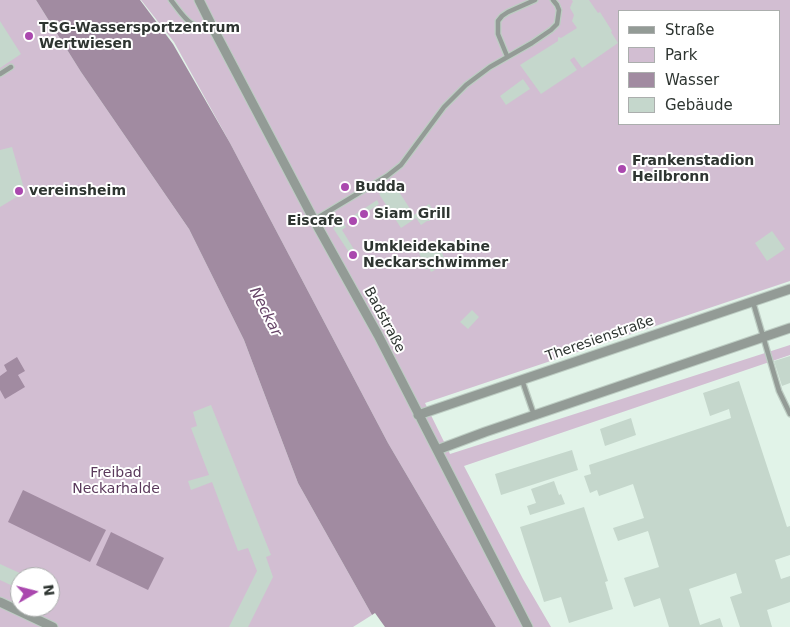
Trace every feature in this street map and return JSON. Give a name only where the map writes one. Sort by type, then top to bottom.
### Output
[{"type":"street","name":"Badstraße","points":[[199,0],[314,220],[378,335],[528,627]]},
{"type":"street","name":"Theresienstraße","points":[[418,415],[790,289]]},
{"type":"street","points":[[437,450],[790,328]]},
{"type":"street","points":[[0,602],[53,627]]},
{"type":"lane","points":[[171,0],[187,21],[202,29],[214,30]]},
{"type":"lane","points":[[508,56],[498,34],[498,21],[508,12],[535,0]]},
{"type":"lane","points":[[314,220],[387,176],[401,165],[435,119],[466,85],[490,67],[551,30],[557,24],[559,10],[553,0]]},
{"type":"lane","points":[[0,74],[11,67]]},
{"type":"lane","points":[[753,302],[779,391],[790,414]]},
{"type":"lane","points":[[522,380],[534,415]]},
{"type":"green space","name":"Freibad Neckarhalde","points":[[0,0],[36,0],[81,72],[189,229],[244,340],[298,483],[372,615],[353,627],[0,627]]},
{"type":"green space","points":[[141,0],[790,0],[790,281],[425,403],[450,454],[790,345],[790,355],[464,466],[523,579],[551,627],[496,627],[388,443],[230,143],[174,42]]},
{"type":"water","name":"Neckar","points":[[36,0],[140,0],[173,44],[230,143],[388,443],[496,627],[385,627],[375,613],[372,615],[298,483],[244,340],[189,229],[81,72]]},
{"type":"water","points":[[17,357],[25,371],[18,375],[25,387],[5,399],[0,390],[0,376],[7,371],[4,365]]},
{"type":"water","points":[[23,490],[106,530],[90,562],[8,522]]},
{"type":"water","points":[[111,532],[164,558],[148,590],[96,565]]},
{"type":"building","points":[[572,0],[589,0],[598,13],[600,12],[618,43],[582,68],[574,57],[570,60],[577,70],[541,94],[520,65],[558,41],[558,37],[561,38],[577,28],[572,21],[574,15],[570,8]]},
{"type":"building","points":[[0,21],[21,54],[0,68]]},
{"type":"building","points":[[523,79],[530,89],[506,105],[500,96]]},
{"type":"building","points":[[12,147],[25,192],[0,207],[0,150]]},
{"type":"building","points":[[394,184],[414,215],[429,204],[437,216],[421,225],[416,218],[401,228],[392,214],[389,216],[387,213],[390,211],[379,194]]},
{"type":"building","points":[[377,200],[379,204],[350,224],[347,220]]},
{"type":"building","points":[[343,222],[346,227],[342,230],[355,251],[353,253],[355,256],[352,257],[333,228]]},
{"type":"building","points":[[772,231],[785,249],[767,261],[755,243]]},
{"type":"building","points":[[437,241],[445,260],[433,266],[435,270],[431,272],[429,268],[426,270],[417,248]]},
{"type":"building","points":[[472,310],[479,317],[468,329],[460,322]]},
{"type":"building","points":[[790,356],[790,383],[782,386],[774,361]]},
{"type":"building","points":[[739,381],[787,527],[790,526],[790,555],[775,560],[781,579],[790,576],[790,602],[767,610],[772,627],[740,627],[730,597],[742,593],[736,573],[689,589],[700,625],[720,618],[723,627],[669,627],[660,598],[634,607],[624,578],[659,567],[648,531],[618,541],[613,528],[644,518],[633,484],[599,496],[597,490],[590,493],[584,476],[591,474],[589,465],[731,418],[729,409],[710,416],[703,393]]},
{"type":"building","points":[[211,405],[271,555],[266,557],[273,577],[248,627],[229,627],[257,571],[248,548],[238,551],[212,482],[191,490],[188,481],[209,475],[191,428],[197,426],[193,412]]},
{"type":"building","points":[[631,418],[636,435],[605,446],[600,429]]},
{"type":"building","points":[[572,450],[578,470],[501,495],[495,474]]},
{"type":"building","points":[[554,481],[559,495],[561,494],[565,504],[530,515],[527,506],[536,503],[531,489]]},
{"type":"building","points":[[584,507],[608,581],[605,582],[613,609],[569,623],[561,597],[544,602],[520,527]]},
{"type":"building","points":[[0,564],[10,569],[10,585],[0,580]]},
{"type":"place","name":"TSG-Wassersportzentrum Wertwiesen","points":[[29,36]]},
{"type":"place","name":"Frankenstadion Heilbronn","points":[[622,169]]},
{"type":"place","name":"Budda","points":[[345,187]]},
{"type":"place","name":"vereinsheim","points":[[19,191]]},
{"type":"place","name":"Siam Grill","points":[[364,214]]},
{"type":"place","name":"Eiscafe","points":[[353,221]]},
{"type":"place","name":"Umkleidekabine Neckarschwimmer","points":[[353,255]]}]
